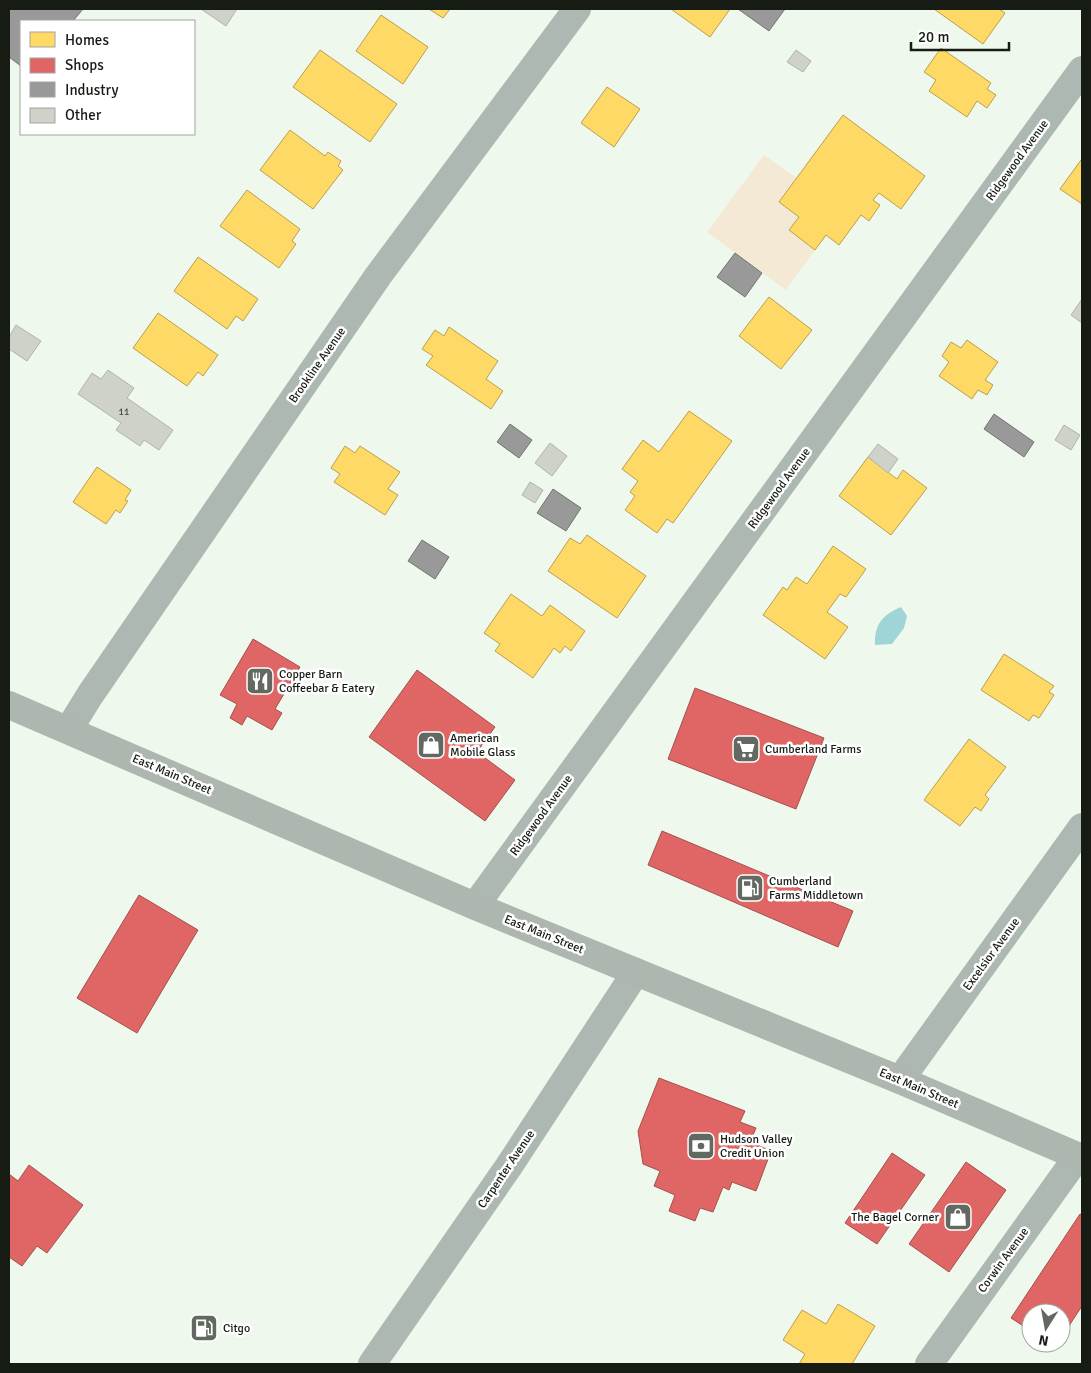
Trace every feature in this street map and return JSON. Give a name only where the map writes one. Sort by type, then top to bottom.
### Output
[{"type":"main road","name":"East Main Street","points":[[9,705],[69,729],[475,906],[900,1080],[1080,1157]]},
{"type":"street","name":"Brookline Avenue","points":[[69,729],[90,695],[378,276],[577,9]]},
{"type":"street","name":"Ridgewood Avenue","points":[[475,906],[1082,70]]},
{"type":"street","name":"Excelsior Avenue","points":[[900,1080],[1082,827]]},
{"type":"street","name":"Carpenter Avenue","points":[[372,1364],[509,1166],[636,972]]},
{"type":"street","name":"Corwin Avenue","points":[[929,1364],[1080,1157]]},
{"type":"shaded area","points":[[764,155],[797,178],[779,202],[799,217],[789,230],[815,250],[786,290],[707,232]]},
{"type":"water","points":[[901,607],[907,616],[904,628],[892,644],[875,645],[876,632],[884,617]]},
{"type":"building: Homes","points":[[429,9],[450,9],[443,18]]},
{"type":"building: Homes","points":[[671,9],[730,9],[710,37]]},
{"type":"building: Homes","points":[[934,9],[999,9],[1005,13],[983,44]]},
{"type":"building: Homes","points":[[381,15],[428,47],[403,84],[356,51]]},
{"type":"building: Homes","points":[[941,48],[991,83],[987,89],[996,95],[987,108],[977,101],[967,117],[929,91],[936,80],[924,72]]},
{"type":"building: Homes","points":[[320,50],[397,104],[370,142],[293,87]]},
{"type":"building: Homes","points":[[607,87],[640,109],[614,147],[581,123]]},
{"type":"building: Homes","points":[[843,115],[925,176],[901,209],[879,193],[873,200],[880,205],[869,221],[861,215],[839,245],[826,235],[815,250],[789,230],[799,217],[779,202]]},
{"type":"building: Homes","points":[[290,130],[325,156],[328,152],[341,161],[338,166],[343,170],[313,209],[260,170]]},
{"type":"building: Homes","points":[[1082,161],[1082,204],[1060,189]]},
{"type":"building: Homes","points":[[247,190],[300,229],[292,241],[296,244],[279,268],[220,226]]},
{"type":"building: Homes","points":[[198,257],[258,299],[243,321],[236,316],[227,329],[174,291]]},
{"type":"building: Homes","points":[[769,297],[812,330],[781,369],[739,336]]},
{"type":"building: Homes","points":[[158,313],[218,355],[203,376],[198,372],[187,386],[133,348]]},
{"type":"building: Homes","points":[[449,327],[498,361],[486,379],[503,391],[491,409],[426,365],[433,356],[422,349],[435,330],[444,336]]},
{"type":"building: Homes","points":[[967,340],[998,362],[985,380],[993,385],[987,395],[978,390],[972,399],[939,376],[949,362],[942,356],[951,342],[961,348]]},
{"type":"building: Homes","points":[[689,411],[732,441],[673,523],[667,519],[657,533],[625,510],[635,496],[630,492],[638,481],[622,469],[643,440],[659,452]]},
{"type":"building: Homes","points":[[345,446],[355,453],[360,446],[400,472],[388,489],[398,495],[385,515],[334,482],[340,474],[331,468]]},
{"type":"building: Homes","points":[[868,457],[897,479],[903,470],[927,488],[891,535],[839,496]]},
{"type":"building: Homes","points":[[97,467],[131,490],[125,500],[128,501],[120,513],[116,510],[106,524],[73,502]]},
{"type":"building: Homes","points":[[587,535],[646,576],[617,618],[548,571],[570,538],[580,544]]},
{"type":"building: Homes","points":[[833,546],[866,569],[846,597],[840,594],[827,612],[848,627],[825,659],[763,615],[783,587],[787,590],[796,577],[807,584]]},
{"type":"building: Homes","points":[[511,594],[542,616],[550,605],[585,631],[571,651],[565,646],[560,653],[554,648],[533,678],[495,651],[500,644],[484,633]]},
{"type":"building: Homes","points":[[1004,654],[1054,686],[1049,692],[1054,695],[1039,718],[1033,715],[1029,721],[981,690]]},
{"type":"building: Homes","points":[[969,739],[1006,767],[985,795],[989,799],[981,811],[975,807],[960,826],[924,800]]},
{"type":"building: Homes","points":[[838,1304],[875,1326],[852,1364],[799,1364],[805,1354],[783,1340],[802,1310],[826,1324]]},
{"type":"building: Shops","name":"Copper Barn Coffeebar & Eatery","points":[[253,639],[300,667],[275,709],[282,713],[272,730],[247,716],[242,725],[230,718],[237,704],[220,695]]},
{"type":"building: Shops","name":"American Mobile Glass","points":[[417,670],[495,727],[477,752],[515,780],[485,821],[369,737]]},
{"type":"building: Shops","name":"Cumberland Farms","points":[[695,688],[824,738],[796,809],[668,759]]},
{"type":"building: Shops","name":"Cumberland Farms Middletown","points":[[662,831],[853,911],[838,947],[648,865]]},
{"type":"building: Shops","points":[[139,895],[198,930],[137,1033],[77,998]]},
{"type":"building: Shops","name":"Hudson Valley Credit Union","points":[[659,1078],[745,1111],[740,1122],[756,1128],[750,1142],[771,1151],[756,1191],[732,1182],[729,1190],[723,1187],[713,1212],[700,1208],[695,1221],[669,1211],[675,1195],[654,1186],[660,1171],[643,1164],[638,1131]]},
{"type":"building: Shops","points":[[892,1153],[925,1175],[877,1244],[845,1223]]},
{"type":"building: Shops","name":"The Bagel Corner","points":[[966,1162],[1006,1190],[949,1272],[909,1244]]},
{"type":"building: Shops","points":[[29,1165],[83,1205],[47,1253],[37,1246],[22,1266],[9,1257],[9,1174],[18,1181]]},
{"type":"building: Shops","points":[[1080,1214],[1082,1215],[1082,1306],[1071,1323],[1071,1303],[1021,1303],[1021,1324],[1011,1318]]},
{"type":"building: Industry","points":[[9,9],[83,9],[74,20],[20,20],[20,65],[9,57]]},
{"type":"building: Industry","points":[[738,9],[785,9],[769,31]]},
{"type":"building: Industry","points":[[735,253],[762,273],[745,297],[717,277]]},
{"type":"building: Industry","points":[[994,414],[1034,442],[1024,457],[984,429]]},
{"type":"building: Industry","points":[[510,424],[532,440],[519,458],[497,442]]},
{"type":"building: Industry","points":[[553,489],[581,508],[566,531],[537,513]]},
{"type":"building: Industry","points":[[422,540],[449,557],[435,579],[408,561]]},
{"type":"building: Other","points":[[201,9],[237,9],[226,26]]},
{"type":"building: Other","points":[[796,50],[811,61],[803,72],[787,62]]},
{"type":"building: Other","points":[[1082,299],[1082,323],[1071,315]]},
{"type":"building: Other","points":[[16,325],[41,341],[27,361],[9,349],[9,337]]},
{"type":"building: Other","points":[[108,370],[134,388],[127,398],[173,430],[159,450],[144,440],[140,446],[116,430],[121,423],[78,394],[92,373],[101,379]]},
{"type":"building: Other","points":[[1064,425],[1080,435],[1071,450],[1055,440]]},
{"type":"building: Other","points":[[550,443],[567,456],[552,476],[535,463]]},
{"type":"building: Other","points":[[878,444],[898,459],[888,473],[868,457]]},
{"type":"building: Other","points":[[530,482],[543,490],[535,503],[522,495]]},
{"type":"place","name":"Copper Barn Coffeebar & Eatery","points":[[260,681]]},
{"type":"place","name":"American Mobile Glass","points":[[431,745]]},
{"type":"place","name":"Cumberland Farms","points":[[746,749]]},
{"type":"place","name":"Cumberland Farms Middletown","points":[[750,888]]},
{"type":"place","name":"Hudson Valley Credit Union","points":[[701,1146]]},
{"type":"place","name":"The Bagel Corner","points":[[958,1217]]},
{"type":"place","name":"Citgo","points":[[204,1328]]}]
